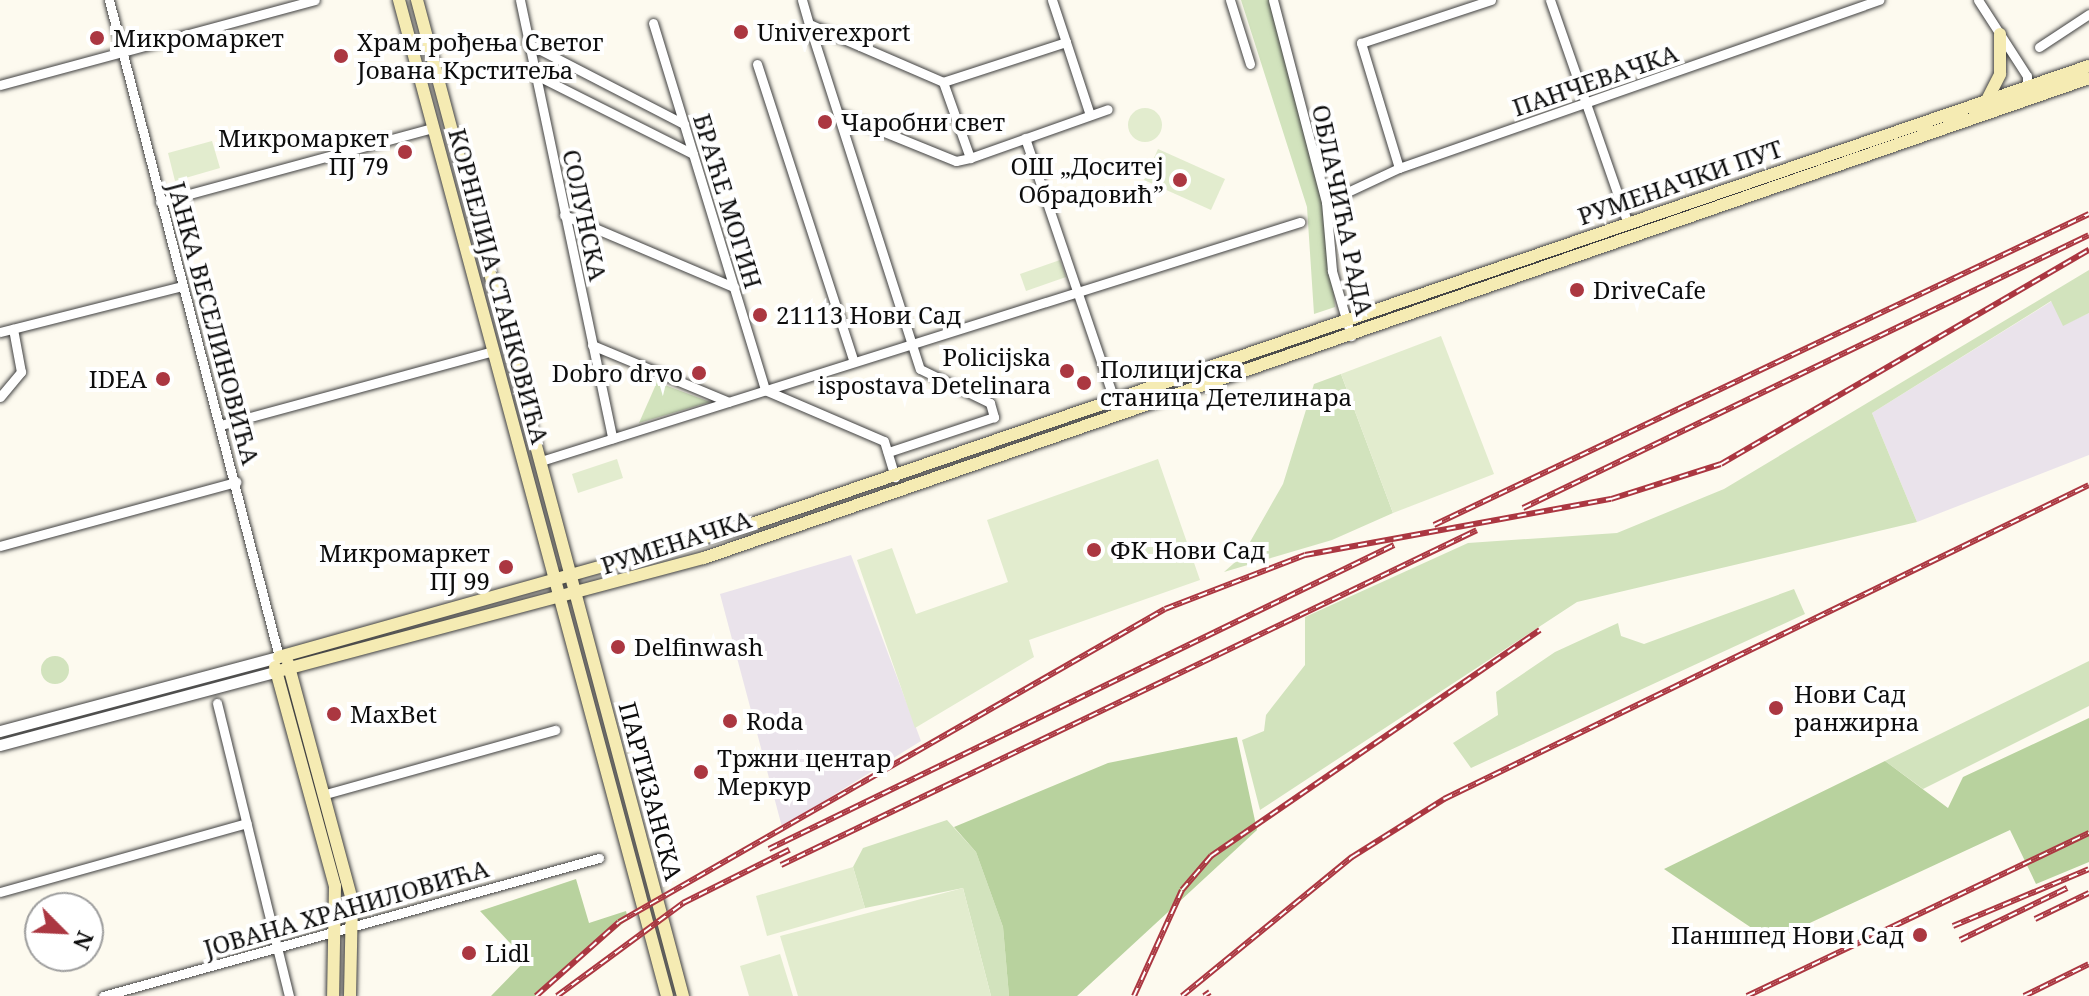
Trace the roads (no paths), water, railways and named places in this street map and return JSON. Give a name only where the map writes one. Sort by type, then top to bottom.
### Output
[{"type":"main road","name":"КОРНЕЛИЈА СТАНКОВИЋА","points":[[399,0],[560,601]]},
{"type":"main road","name":"КОРНЕЛИЈА СТАНКОВИЋА","points":[[417,0],[579,596]]},
{"type":"main road","points":[[1988,98],[2000,74],[2000,34]]},
{"type":"main road","name":"РУМЕНАЧКИ ПУТ","points":[[1345,320],[2089,66]]},
{"type":"main road","name":"РУМЕНАЧКИ ПУТ","points":[[1351,336],[2089,78]]},
{"type":"main road","name":"РУМЕНАЧКА","points":[[279,657],[574,579],[895,477],[1345,320]]},
{"type":"main road","name":"РУМЕНАЧКА","points":[[275,672],[579,596],[1351,336]]},
{"type":"main road","name":"ПАРТИЗАНСКА","points":[[579,596],[683,996]]},
{"type":"main road","name":"ПАРТИЗАНСКА","points":[[560,601],[667,996]]},
{"type":"main road","points":[[333,996],[338,933],[329,859],[275,672],[279,657],[292,668],[329,793],[355,928],[350,996]]},
{"type":"street","name":"ЈАНКА ВЕСЕЛИНОВИЋА","points":[[109,0],[279,657]]},
{"type":"street","points":[[0,85],[315,0]]},
{"type":"street","name":"СОЛУНСКА","points":[[520,0],[612,438]]},
{"type":"street","points":[[802,0],[920,369],[990,403],[994,417],[888,452]]},
{"type":"street","points":[[1052,0],[1090,115]]},
{"type":"street","points":[[1230,0],[1250,64]]},
{"type":"street","name":"ОБЛАЧИЋА РАДА","points":[[1273,0],[1326,202],[1345,320],[1351,336]]},
{"type":"street","points":[[1399,168],[1361,43],[1491,0]]},
{"type":"street","points":[[1550,0],[1628,224]]},
{"type":"street","points":[[1848,0],[1852,11]]},
{"type":"street","name":"ПАНЧЕВАЧКА","points":[[1326,202],[1399,168],[1879,0]]},
{"type":"street","points":[[1978,0],[2029,86],[2012,106]]},
{"type":"street","points":[[2039,47],[2089,14]]},
{"type":"street","name":"БРАЋЕ МОГИН","points":[[653,23],[765,390]]},
{"type":"street","points":[[809,24],[943,82],[1066,42]]},
{"type":"street","points":[[527,43],[684,124]]},
{"type":"street","points":[[757,64],[854,362]]},
{"type":"street","points":[[534,74],[693,154]]},
{"type":"street","points":[[943,82],[970,158]]},
{"type":"street","points":[[840,114],[956,161],[1108,109]]},
{"type":"street","points":[[160,202],[433,128]]},
{"type":"street","points":[[1025,138],[1114,400]]},
{"type":"street","points":[[564,215],[734,287]]},
{"type":"street","points":[[541,461],[1300,222]]},
{"type":"street","points":[[0,332],[182,286]]},
{"type":"street","points":[[0,397],[21,372],[13,329]]},
{"type":"street","points":[[592,345],[729,402]]},
{"type":"street","points":[[221,425],[493,351]]},
{"type":"street","points":[[765,390],[884,441],[895,477]]},
{"type":"street","points":[[0,546],[236,482]]},
{"type":"street","name":"РУМЕНАЧКА","points":[[0,731],[279,657]]},
{"type":"street","name":"РУМЕНАЧКА","points":[[0,745],[275,672]]},
{"type":"street","points":[[217,703],[289,996]]},
{"type":"street","points":[[329,793],[555,730]]},
{"type":"street","points":[[0,892],[247,823]]},
{"type":"street","name":"ЈОВАНА ХРАНИЛОВИЋА","points":[[103,996],[599,858]]},
{"type":"railway","points":[[1434,525],[2089,214]]},
{"type":"railway","points":[[1523,508],[2089,235]]},
{"type":"railway","points":[[536,996],[619,922],[1165,609],[1305,555],[1611,499],[1721,464],[2089,250]]},
{"type":"railway","points":[[1182,996],[1352,857],[1444,799],[2089,485]]},
{"type":"railway","points":[[781,865],[1477,530]]},
{"type":"railway","points":[[769,849],[1394,545]]},
{"type":"railway","points":[[1134,996],[1182,890],[1211,856],[1540,630]]},
{"type":"railway","points":[[1747,996],[2089,833]]},
{"type":"railway","points":[[557,996],[683,903],[789,850]]},
{"type":"railway","points":[[1953,926],[2089,869]]},
{"type":"railway","points":[[1960,940],[2067,888]]},
{"type":"railway","points":[[2035,919],[2089,893]]},
{"type":"railway","points":[[2024,996],[2089,964]]},
{"type":"railway","points":[[1204,996],[1210,992]]},
{"type":"place","name":"Univerexport","points":[[741,32]]},
{"type":"place","name":"Микромаркет","points":[[97,38]]},
{"type":"place","name":"Храм рођења Светог Јована Крститеља","points":[[341,56]]},
{"type":"place","name":"Чаробни свет","points":[[825,122]]},
{"type":"place","name":"Микромаркет ПЈ 79","points":[[405,152]]},
{"type":"place","name":"ОШ „Доситеј Обрадовић”","points":[[1180,180]]},
{"type":"place","name":"DriveCafe","points":[[1577,290]]},
{"type":"place","name":"21113 Нови Сад","points":[[760,315]]},
{"type":"place","name":"Policijska ispostava Detelinara","points":[[1067,371]]},
{"type":"place","name":"Dobro drvo","points":[[699,373]]},
{"type":"place","name":"IDEA","points":[[163,379]]},
{"type":"place","name":"Полицијска станица Детелинара","points":[[1084,383]]},
{"type":"place","name":"ФК Нови Сад","points":[[1094,550]]},
{"type":"place","name":"Микромаркет ПЈ 99","points":[[506,567]]},
{"type":"place","name":"Delfinwash","points":[[618,647]]},
{"type":"place","name":"Нови Сад ранжирна","points":[[1776,708]]},
{"type":"place","name":"MaxBet","points":[[334,714]]},
{"type":"place","name":"Roda","points":[[730,721]]},
{"type":"place","name":"Тржни центар Меркур","points":[[701,772]]},
{"type":"place","name":"Паншпед Нови Сад","points":[[1920,935]]},
{"type":"place","name":"Lidl","points":[[469,953]]}]
